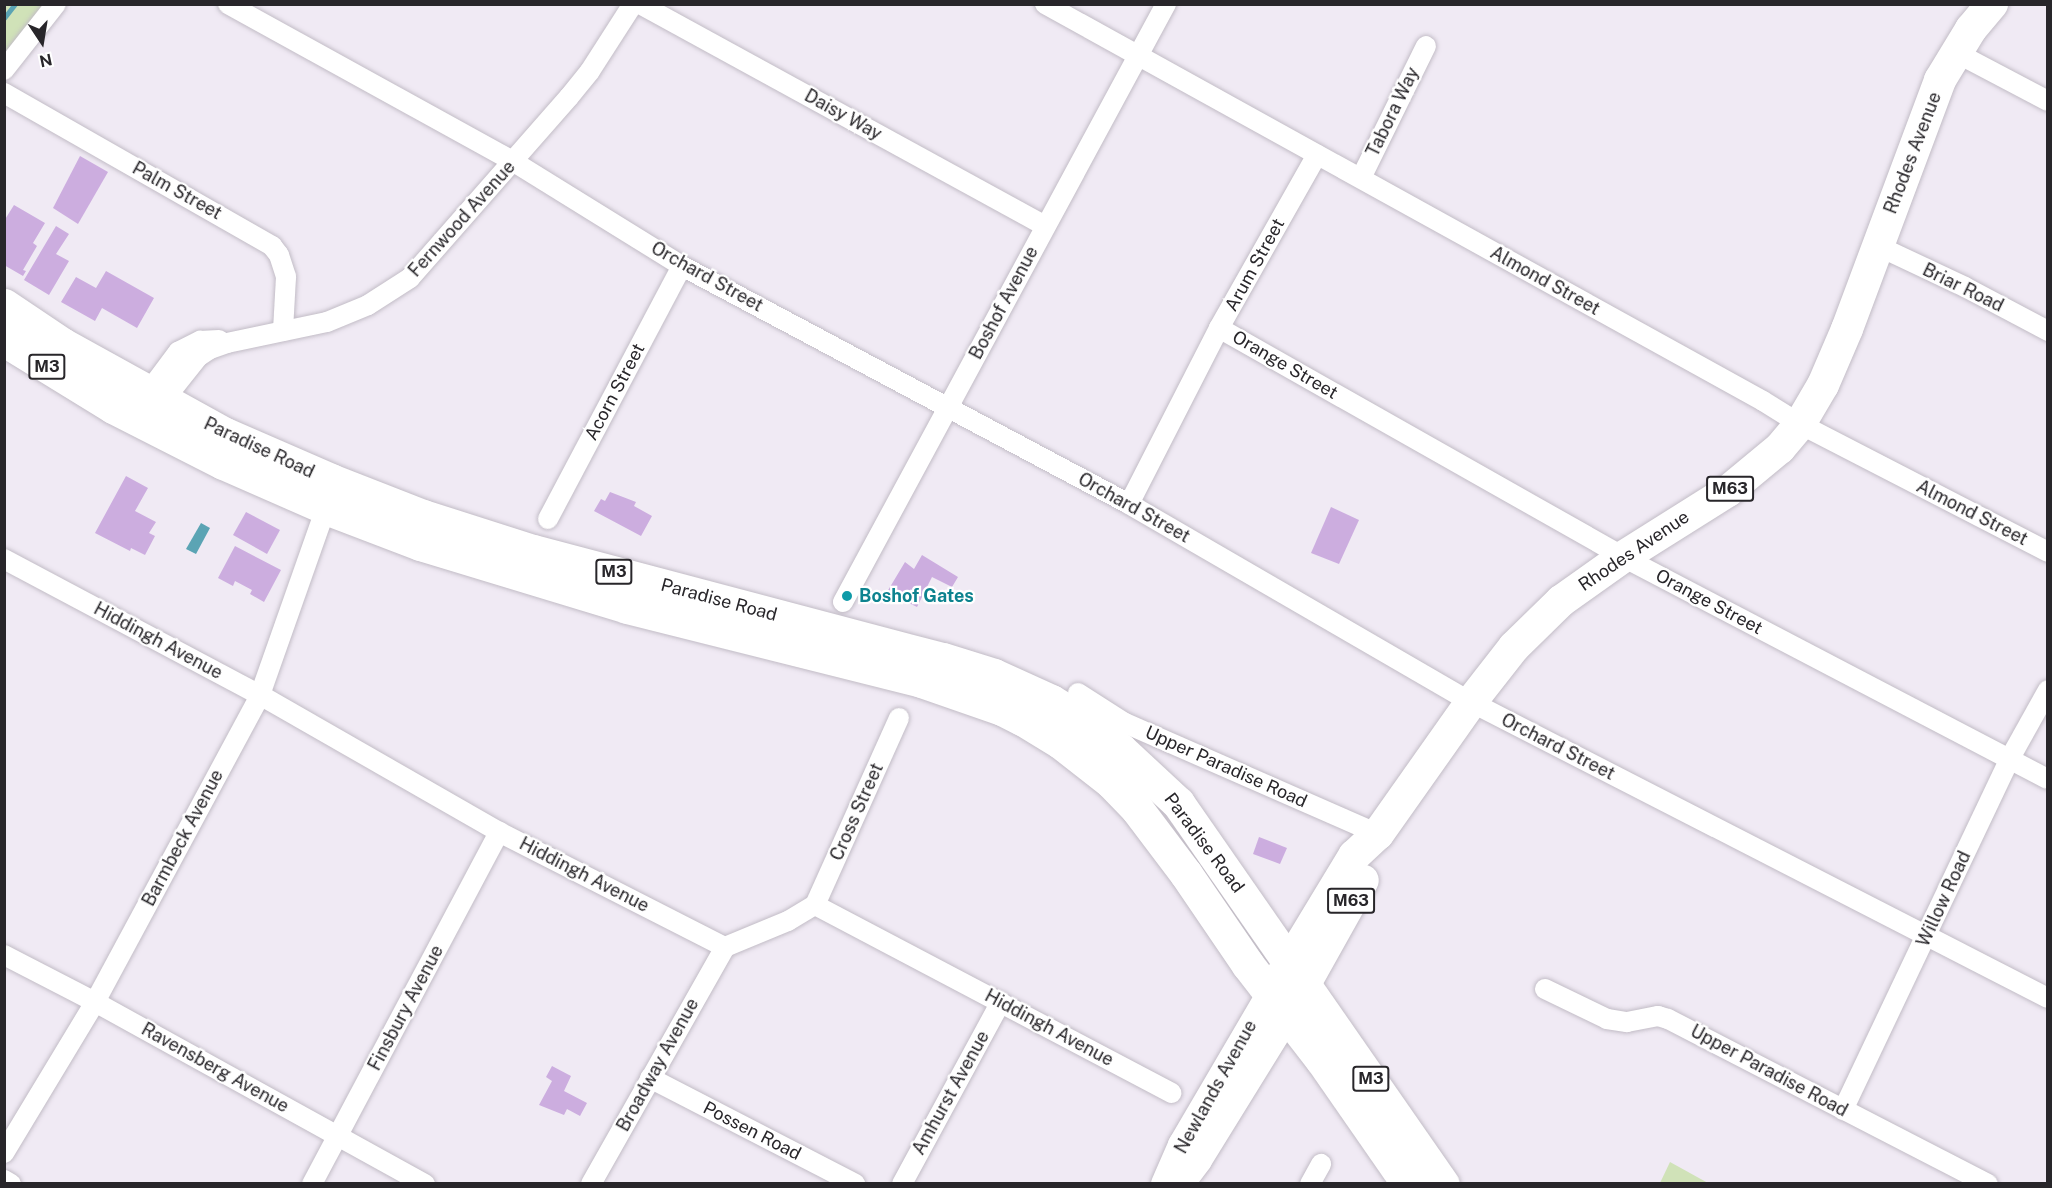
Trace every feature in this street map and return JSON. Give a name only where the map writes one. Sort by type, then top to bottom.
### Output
[{"type":"highway","name":"Paradise Road","points":[[4,305],[223,463],[326,508],[420,544],[526,577],[627,607],[913,678],[1002,709],[1060,742],[1111,782],[1137,809],[1186,874],[1248,965],[1279,1004]]},
{"type":"highway","name":"Paradise Road","points":[[4,340],[90,393],[147,408],[225,434],[331,480],[423,516],[533,551],[943,659],[994,675],[1051,701],[1121,750],[1178,803],[1297,974]]},
{"type":"highway","points":[[4,363],[58,393],[90,393]]},
{"type":"highway","name":"M3","points":[[1297,974],[1443,1184]]},
{"type":"highway","name":"M3","points":[[1279,1004],[1408,1184]]},
{"type":"main road","name":"Rhodes Avenue","points":[[1279,1004],[1297,974],[1354,856],[1378,834],[1471,702],[1514,647],[1561,601],[1623,557],[1728,491],[1780,448],[1800,424],[1822,385],[1847,329],[1927,112],[1955,52],[1992,4]]},
{"type":"main road","name":"Newlands Avenue","points":[[1165,1184],[1182,1145],[1279,1004]]},
{"type":"main road","name":"Newlands Avenue","points":[[1180,1184],[1198,1160],[1279,1004]]},
{"type":"street","points":[[4,70],[56,4]]},
{"type":"street","name":"Orchard Street","points":[[228,4],[514,162],[682,266],[1129,504],[1471,702],[2048,998]]},
{"type":"street","name":"Fernwood Avenue","points":[[147,408],[178,352],[184,347],[206,340],[227,342],[327,322],[368,305],[410,278],[514,162],[590,71],[633,4]]},
{"type":"street","name":"Daisy Way","points":[[640,4],[1045,226]]},
{"type":"street","name":"Almond Street","points":[[1045,4],[1137,58],[1360,178],[1800,424],[2048,552]]},
{"type":"street","name":"Boshof Avenue","points":[[843,602],[1166,4]]},
{"type":"street","name":"Tabora Way","points":[[1360,178],[1426,46]]},
{"type":"street","points":[[1955,52],[2048,101]]},
{"type":"street","name":"Palm Street","points":[[4,93],[272,246],[279,255],[286,276],[283,331]]},
{"type":"street","name":"Arum Street","points":[[1129,504],[1219,328],[1317,155]]},
{"type":"street","name":"Briar Road","points":[[1878,246],[1965,287],[2048,331]]},
{"type":"street","name":"Acorn Street","points":[[548,519],[682,266]]},
{"type":"street","name":"Orange Street","points":[[1219,328],[1623,557],[2048,779]]},
{"type":"street","name":"Barmbeck Avenue","points":[[4,1153],[95,1002],[260,695],[326,508]]},
{"type":"street","name":"Hiddingh Avenue","points":[[6,562],[260,695],[499,832],[725,947]]},
{"type":"street","name":"Willow Road","points":[[1843,1110],[2009,760],[2048,690]]},
{"type":"street","name":"Upper Paradise Road","points":[[1078,693],[1125,723],[1378,834]]},
{"type":"street","name":"Cross Street","points":[[815,905],[899,718]]},
{"type":"street","name":"Finsbury Avenue","points":[[312,1184],[499,832]]},
{"type":"street","points":[[725,947],[779,925],[815,905]]},
{"type":"street","name":"Hiddingh Avenue","points":[[815,905],[1172,1093]]},
{"type":"street","name":"Broadway Avenue","points":[[591,1184],[725,947]]},
{"type":"street","name":"Ravensberg Avenue","points":[[4,955],[95,1002],[425,1184]]},
{"type":"street","name":"Upper Paradise Road","points":[[1545,989],[1606,1019],[1627,1022],[1659,1016],[1668,1018],[1988,1184]]},
{"type":"street","name":"Amhurst Avenue","points":[[902,1184],[1000,1002]]},
{"type":"street","name":"Possen Road","points":[[650,1078],[855,1184]]},
{"type":"street","points":[[1310,1184],[1321,1164]]},
{"type":"street","points":[[4,1180],[11,1184]]},
{"type":"green space","points":[[5,5],[51,5],[5,62]]},
{"type":"green space","points":[[1670,1162],[1708,1183],[1660,1183]]},
{"type":"water","points":[[201,523],[210,528],[196,554],[186,549]]},
{"type":"building","points":[[80,156],[108,172],[78,224],[53,208]]},
{"type":"building","points":[[14,205],[45,223],[33,243],[37,246],[23,270],[26,271],[23,276],[4,265],[4,221]]},
{"type":"building","points":[[56,226],[69,234],[56,254],[69,261],[49,295],[24,280]]},
{"type":"building","points":[[106,271],[154,298],[137,328],[102,308],[95,321],[61,302],[76,277],[96,288]]},
{"type":"building","points":[[126,476],[148,488],[135,511],[156,522],[149,533],[155,536],[145,555],[131,548],[130,551],[95,533]]},
{"type":"building","points":[[610,492],[636,502],[634,506],[652,516],[641,536],[594,511],[601,499],[605,501]]},
{"type":"building","points":[[1331,507],[1359,520],[1339,564],[1311,553]]},
{"type":"building","points":[[246,512],[280,530],[267,554],[233,535]]},
{"type":"building","points":[[235,546],[281,570],[264,602],[250,594],[252,590],[235,581],[233,586],[218,578]]},
{"type":"building","points":[[922,555],[958,577],[952,587],[932,577],[917,607],[887,592],[905,562],[914,569]]},
{"type":"building","points":[[1259,837],[1287,848],[1280,864],[1253,854]]},
{"type":"building","points":[[552,1066],[571,1076],[564,1091],[587,1103],[580,1116],[567,1109],[564,1115],[539,1105],[552,1081],[546,1077]]},
{"type":"waterway","points":[[4,18],[15,4]]},
{"type":"place","name":"Boshof Gates","points":[[847,596]]}]
